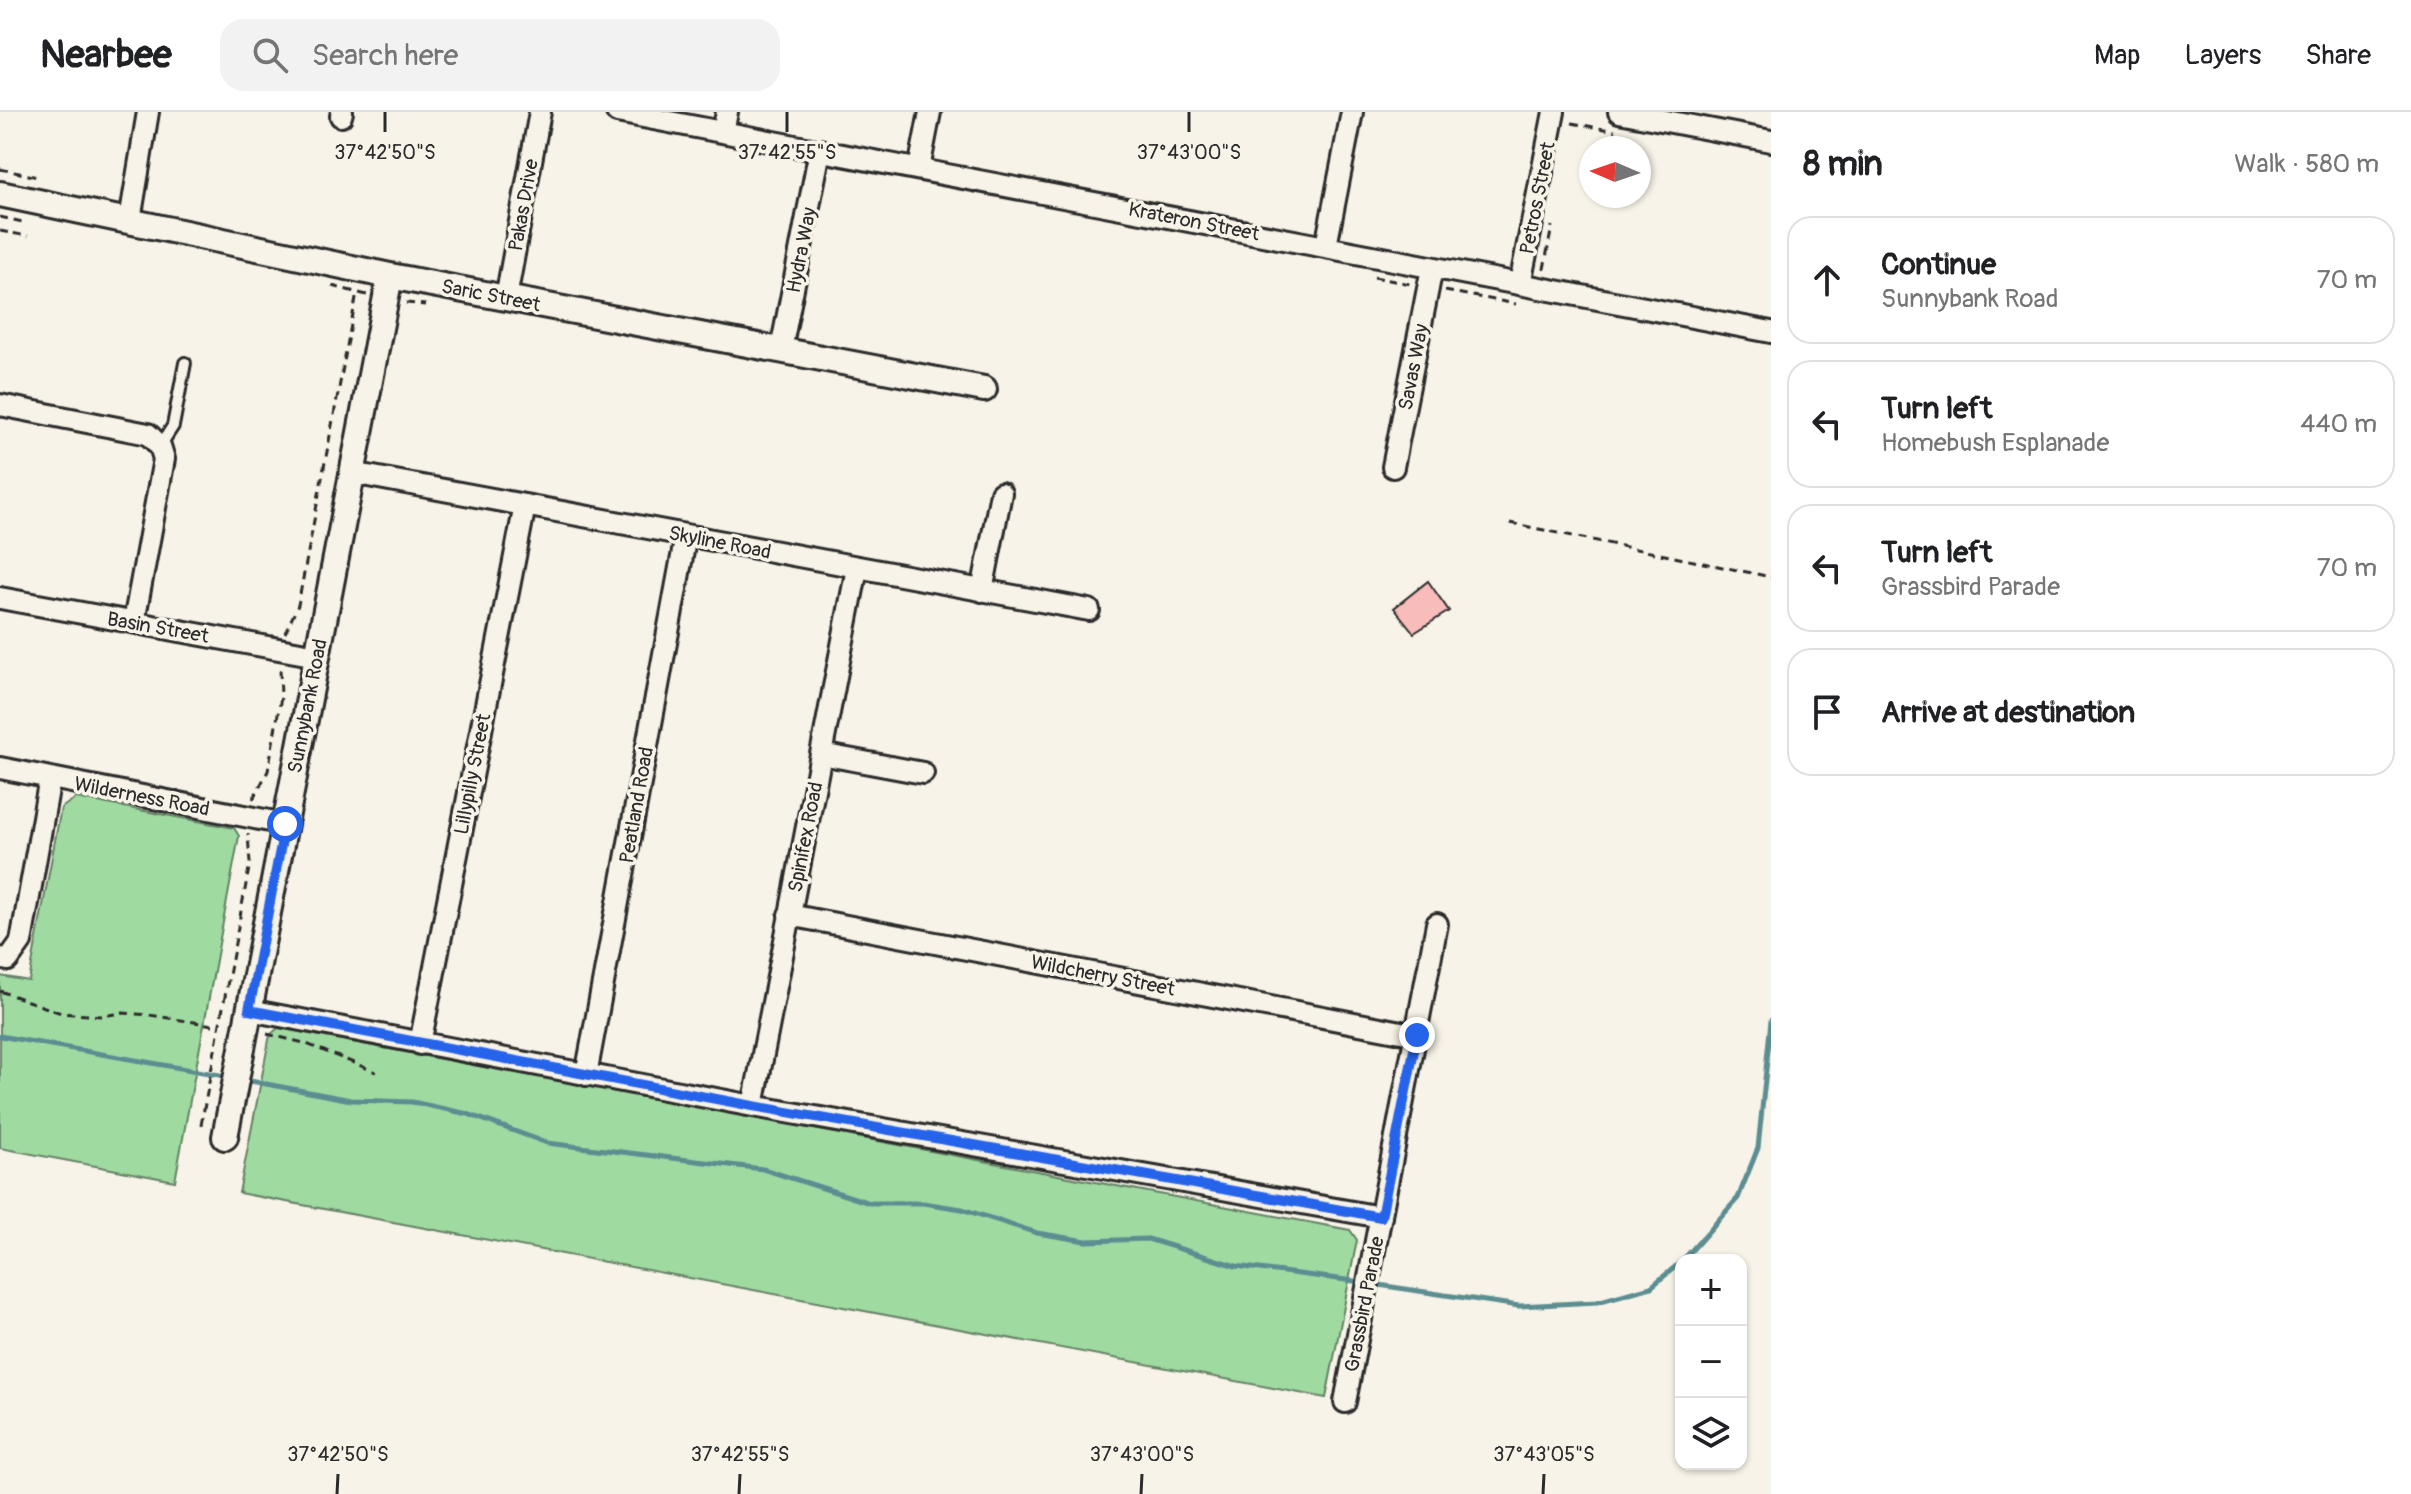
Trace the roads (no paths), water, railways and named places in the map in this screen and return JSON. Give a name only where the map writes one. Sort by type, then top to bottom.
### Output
[{"type":"street","points":[[130,220],[148,112]]},
{"type":"street","name":"Pakas Drive","points":[[506,298],[540,112]]},
{"type":"street","name":"Krateron Street","points":[[617,112],[725,122],[820,150],[1771,332]]},
{"type":"street","points":[[919,169],[930,112]]},
{"type":"street","points":[[1326,246],[1352,112]]},
{"type":"street","name":"Petros Street","points":[[1520,284],[1563,118]]},
{"type":"street","points":[[1618,122],[1771,141]]},
{"type":"street","name":"Hydra Way","points":[[781,350],[820,150]]},
{"type":"street","name":"Saric Street","points":[[0,194],[390,276],[984,389]]},
{"type":"street","name":"Savas Way","points":[[1393,467],[1432,268]]},
{"type":"street","name":"Sunnybank Road","points":[[225,1137],[390,276]]},
{"type":"street","points":[[0,405],[148,434],[160,446],[164,459],[134,622]]},
{"type":"street","name":"Skyline Road","points":[[352,473],[1089,610]]},
{"type":"street","points":[[982,591],[1001,493]]},
{"type":"street","name":"Lillypilly Street","points":[[420,1044],[525,505]]},
{"type":"street","name":"Peatland Road","points":[[586,1075],[686,535]]},
{"type":"street","name":"Spinifex Road","points":[[753,1106],[857,568]]},
{"type":"street","name":"Basin Street","points":[[0,598],[317,656]]},
{"type":"street","points":[[821,754],[923,773]]},
{"type":"street","name":"Wilderness Road","points":[[0,768],[285,824]]},
{"type":"street","points":[[0,958],[8,960],[21,942],[50,778]]},
{"type":"street","name":"Wildcherry Street","points":[[789,915],[1417,1035]]},
{"type":"street","name":"Grassbird Parade","points":[[1345,1402],[1437,924]]},
{"type":"street","points":[[247,1020],[420,1044],[1381,1217]]},
{"type":"lane","points":[[160,446],[173,426],[185,363]]},
{"type":"waterway","points":[[1688,1254],[1738,1198],[1758,1148],[1771,1020]]},
{"type":"waterway","points":[[0,1036],[231,1077]]},
{"type":"waterway","points":[[245,1080],[351,1100],[412,1102],[468,1114],[547,1143],[763,1169],[870,1203],[923,1203],[962,1209],[1037,1233],[1086,1241],[1148,1239],[1236,1266],[1362,1282]]},
{"type":"waterway","points":[[1372,1284],[1519,1306],[1597,1302],[1651,1287],[1675,1267]]}]
